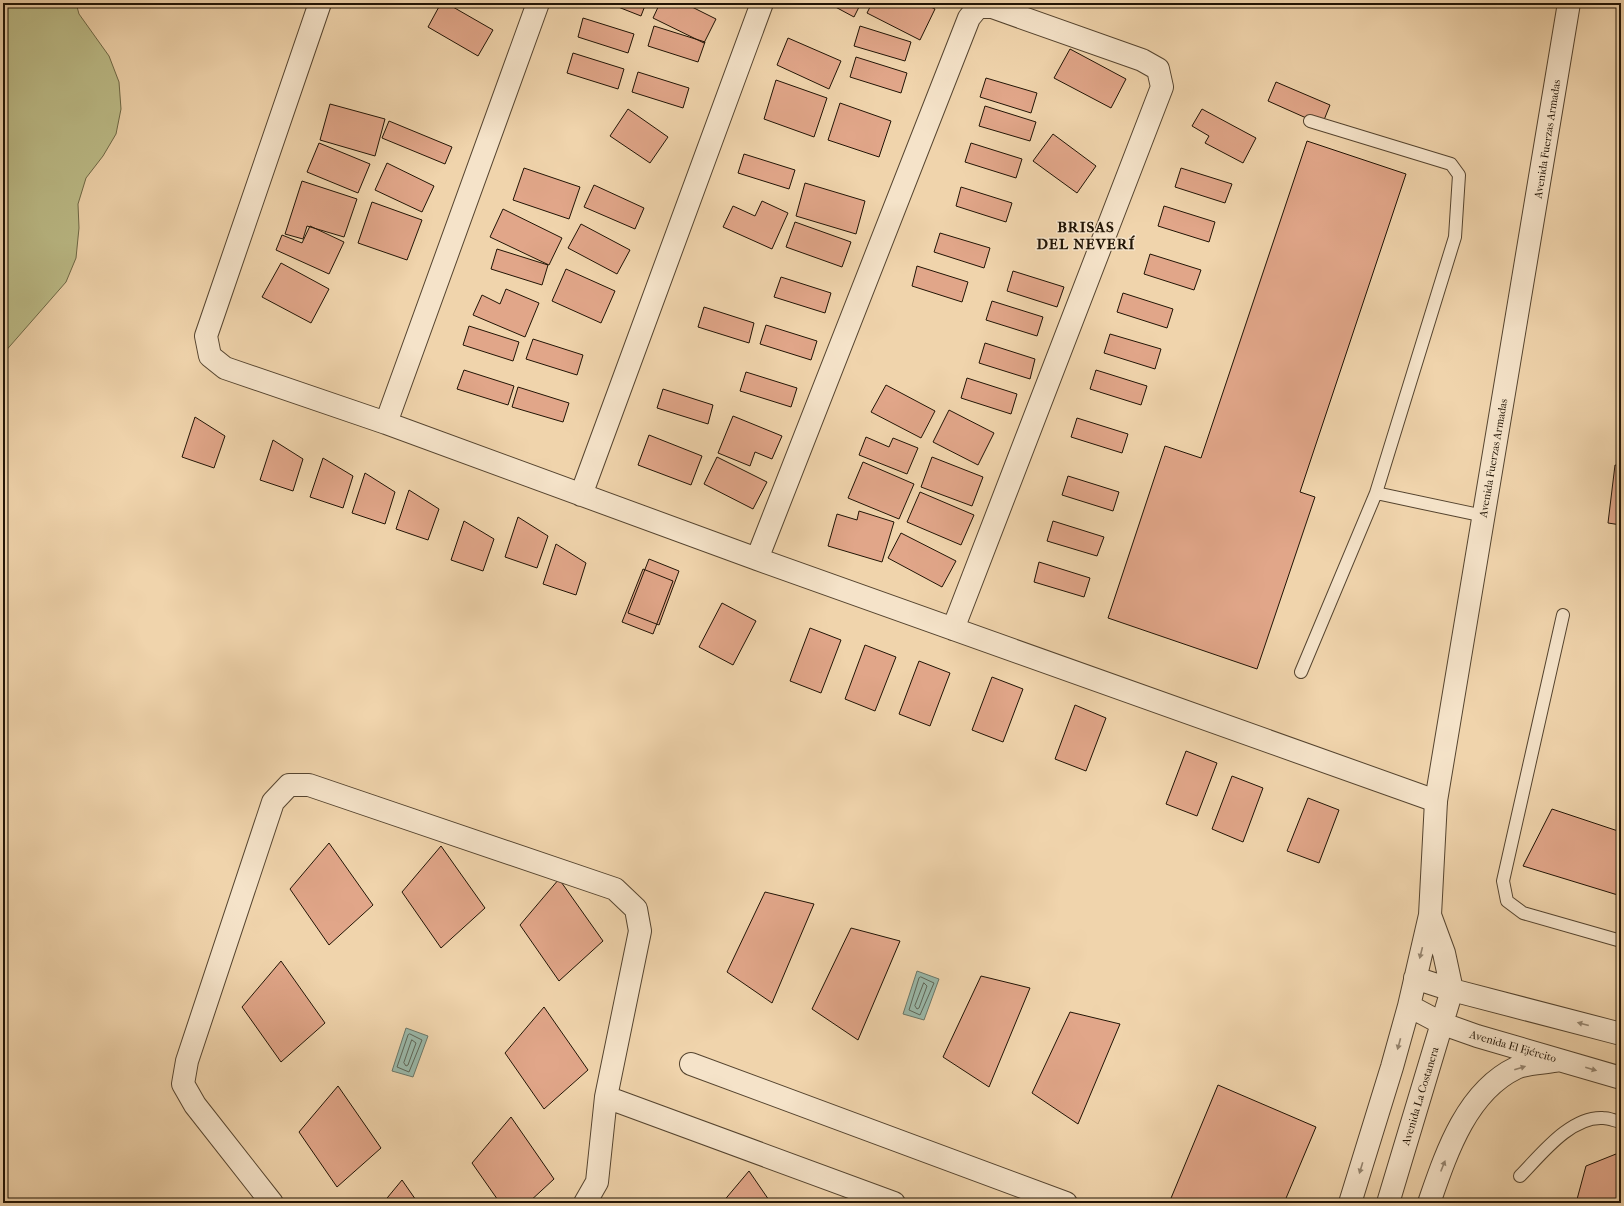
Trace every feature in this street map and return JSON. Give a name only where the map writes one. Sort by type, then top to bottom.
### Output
[{"type":"street","points":[[320,3],[206,336],[210,356],[226,368],[386,423],[757,559],[1436,801]]},
{"type":"street","points":[[386,423],[538,3]]},
{"type":"street","points":[[581,495],[762,3]]},
{"type":"street","name":"Avenida Fuerzas Armadas","points":[[1430,915],[1436,801],[1569,3]]},
{"type":"street","points":[[757,559],[969,18],[978,7],[992,6],[1142,60],[1158,69],[1162,87],[953,629]]},
{"type":"street","points":[[272,1203],[195,1104],[183,1084],[187,1061],[273,802],[289,784],[309,785],[615,889],[636,908],[640,931],[606,1097],[597,1182],[585,1203]]},
{"type":"street","points":[[1350,1203],[1392,1067],[1409,1006],[1430,915]]},
{"type":"street","points":[[1430,915],[1444,953],[1452,990]]},
{"type":"street","points":[[1415,978],[1452,990],[1621,1034]]},
{"type":"street","name":"Avenida La Costanera","points":[[1388,1203],[1452,990]]},
{"type":"street","name":"Avenida El Ejército","points":[[1409,1006],[1443,1024],[1477,1036],[1621,1078]]},
{"type":"street","points":[[1429,1203],[1460,1123],[1490,1085],[1517,1068],[1561,1060]]},
{"type":"street","points":[[691,1064],[1066,1203]]},
{"type":"street","points":[[606,1097],[894,1203]]},
{"type":"lane","points":[[1301,672],[1376,493],[1454,238],[1459,175],[1451,164],[1310,121]]},
{"type":"lane","points":[[1376,493],[1484,516]]},
{"type":"lane","points":[[1563,615],[1503,880],[1507,901],[1523,913],[1621,941]]},
{"type":"lane","points":[[1520,1176],[1560,1135],[1582,1122],[1602,1118],[1621,1122]]},
{"type":"green space","points":[[3,3],[76,3],[79,14],[109,56],[119,82],[121,109],[116,134],[103,156],[86,178],[78,204],[79,228],[76,258],[66,282],[3,354]]},
{"type":"water","points":[[917,971],[939,979],[924,1020],[903,1014]]},
{"type":"water","points":[[406,1028],[428,1036],[413,1077],[392,1071]]},
{"type":"building","points":[[441,3],[446,3],[493,30],[478,56],[428,27]]},
{"type":"building","points":[[608,3],[646,3],[641,16]]},
{"type":"building","points":[[660,3],[684,3],[716,19],[704,43],[653,18]]},
{"type":"building","points":[[828,3],[861,3],[854,17]]},
{"type":"building","points":[[872,3],[923,3],[935,9],[920,40],[867,13]]},
{"type":"building","points":[[583,18],[634,34],[628,53],[578,37]]},
{"type":"building","points":[[654,26],[705,42],[698,62],[648,46]]},
{"type":"building","points":[[860,26],[911,42],[905,61],[854,46]]},
{"type":"building","points":[[788,38],[841,61],[829,89],[777,65]]},
{"type":"building","points":[[1070,49],[1126,79],[1111,108],[1054,78]]},
{"type":"building","points":[[573,53],[624,69],[618,89],[567,73]]},
{"type":"building","points":[[856,57],[907,73],[901,93],[850,77]]},
{"type":"building","points":[[638,72],[689,88],[683,108],[632,92]]},
{"type":"building","points":[[986,78],[1037,93],[1031,113],[980,97]]},
{"type":"building","points":[[776,80],[827,98],[814,137],[764,119]]},
{"type":"building","points":[[1276,82],[1330,105],[1322,125],[1268,101]]},
{"type":"building","points":[[840,103],[891,121],[879,157],[828,140]]},
{"type":"building","points":[[330,104],[385,119],[375,156],[320,140]]},
{"type":"building","points":[[985,106],[1036,122],[1030,141],[979,126]]},
{"type":"building","points":[[628,109],[668,137],[650,163],[610,136]]},
{"type":"building","points":[[1202,109],[1256,138],[1243,163],[1205,143],[1209,136],[1192,126]]},
{"type":"building","points":[[389,121],[452,147],[445,164],[382,138]]},
{"type":"building","points":[[1053,134],[1096,166],[1077,193],[1033,161]]},
{"type":"building","points":[[1307,141],[1406,174],[1300,492],[1315,497],[1257,669],[1108,618],[1165,446],[1201,458]]},
{"type":"building","points":[[319,143],[370,164],[358,193],[307,172]]},
{"type":"building","points":[[971,143],[1022,159],[1016,178],[965,162]]},
{"type":"building","points":[[744,154],[795,170],[789,189],[738,173]]},
{"type":"building","points":[[387,163],[434,186],[422,212],[375,190]]},
{"type":"building","points":[[524,168],[580,187],[569,219],[513,200]]},
{"type":"building","points":[[1181,168],[1232,184],[1225,203],[1175,187]]},
{"type":"building","points":[[302,181],[357,199],[344,237],[307,226],[303,239],[285,234]]},
{"type":"building","points":[[805,183],[865,201],[856,234],[796,216]]},
{"type":"building","points":[[594,185],[644,208],[635,229],[584,207]]},
{"type":"building","points":[[961,187],[1012,203],[1006,222],[956,206]]},
{"type":"building","points":[[762,201],[788,213],[772,249],[723,227],[733,206],[755,216]]},
{"type":"building","points":[[372,202],[422,220],[407,260],[358,243]]},
{"type":"building","points":[[1164,206],[1215,222],[1209,242],[1158,226]]},
{"type":"building","points":[[503,209],[562,238],[549,265],[490,237]]},
{"type":"building","points":[[795,222],[851,242],[842,267],[786,247]]},
{"type":"building","points":[[581,224],[630,250],[617,274],[568,248]]},
{"type":"building","points":[[310,226],[344,242],[329,274],[276,250],[282,235],[302,243]]},
{"type":"building","points":[[940,233],[990,248],[984,268],[934,252]]},
{"type":"building","points":[[497,249],[548,265],[542,285],[491,269]]},
{"type":"building","points":[[1150,254],[1201,270],[1194,290],[1144,274]]},
{"type":"building","points":[[281,263],[329,289],[311,323],[262,297]]},
{"type":"building","points":[[917,266],[968,282],[962,302],[912,286]]},
{"type":"building","points":[[566,269],[615,291],[601,323],[552,301]]},
{"type":"building","points":[[1013,271],[1064,287],[1057,307],[1007,291]]},
{"type":"building","points":[[781,277],[831,293],[825,313],[774,297]]},
{"type":"building","points":[[506,289],[539,303],[525,337],[473,315],[482,295],[500,304]]},
{"type":"building","points":[[1123,293],[1173,309],[1167,328],[1117,312]]},
{"type":"building","points":[[992,301],[1043,317],[1037,336],[986,320]]},
{"type":"building","points":[[704,307],[754,323],[749,343],[698,327]]},
{"type":"building","points":[[766,325],[817,341],[811,360],[760,344]]},
{"type":"building","points":[[469,326],[519,342],[513,361],[463,345]]},
{"type":"building","points":[[1110,334],[1161,349],[1155,369],[1104,353]]},
{"type":"building","points":[[533,339],[583,355],[577,375],[526,359]]},
{"type":"building","points":[[985,343],[1035,359],[1030,379],[979,363]]},
{"type":"building","points":[[464,370],[514,386],[508,405],[457,389]]},
{"type":"building","points":[[1096,370],[1147,386],[1141,405],[1090,389]]},
{"type":"building","points":[[746,372],[797,388],[791,407],[740,391]]},
{"type":"building","points":[[967,378],[1017,394],[1011,414],[961,398]]},
{"type":"building","points":[[886,385],[935,411],[921,438],[871,412]]},
{"type":"building","points":[[518,387],[569,403],[563,422],[512,407]]},
{"type":"building","points":[[663,389],[713,405],[708,424],[657,408]]},
{"type":"building","points":[[949,410],[994,433],[978,465],[933,442]]},
{"type":"building","points":[[733,416],[782,436],[772,459],[755,452],[750,466],[718,453]]},
{"type":"building","points":[[195,417],[225,436],[214,468],[182,457]]},
{"type":"building","points":[[1077,418],[1128,434],[1122,453],[1071,437]]},
{"type":"building","points":[[649,435],[702,456],[691,485],[638,465]]},
{"type":"building","points":[[866,437],[889,447],[893,438],[918,448],[907,474],[859,455]]},
{"type":"building","points":[[273,440],[303,459],[293,491],[260,480]]},
{"type":"building","points":[[717,457],[767,482],[753,509],[704,484]]},
{"type":"building","points":[[932,457],[983,477],[972,506],[921,487]]},
{"type":"building","points":[[323,458],[353,476],[343,508],[310,497]]},
{"type":"building","points":[[863,462],[914,484],[899,519],[848,498]]},
{"type":"building","points":[[1615,465],[1621,466],[1621,525],[1608,523]]},
{"type":"building","points":[[365,473],[395,492],[385,524],[352,513]]},
{"type":"building","points":[[1068,476],[1119,492],[1113,511],[1062,495]]},
{"type":"building","points":[[409,490],[439,509],[428,540],[396,529]]},
{"type":"building","points":[[920,492],[974,515],[961,545],[907,522]]},
{"type":"building","points":[[859,511],[894,522],[882,562],[828,546],[837,514],[857,520]]},
{"type":"building","points":[[518,517],[548,536],[537,568],[505,557]]},
{"type":"building","points":[[464,521],[494,539],[483,571],[451,560]]},
{"type":"building","points":[[1053,521],[1104,537],[1097,556],[1047,541]]},
{"type":"building","points":[[901,533],[956,561],[942,587],[888,558]]},
{"type":"building","points":[[556,544],[586,563],[576,595],[543,584]]},
{"type":"building","points":[[649,559],[679,571],[659,625],[628,613]]},
{"type":"building","points":[[1039,562],[1090,578],[1084,597],[1034,582]]},
{"type":"building","points":[[643,569],[673,581],[653,634],[622,622]]},
{"type":"building","points":[[722,603],[756,621],[733,665],[699,647]]},
{"type":"building","points":[[810,628],[841,640],[821,693],[790,681]]},
{"type":"building","points":[[865,645],[896,657],[875,711],[845,699]]},
{"type":"building","points":[[919,661],[950,673],[930,726],[899,714]]},
{"type":"building","points":[[992,677],[1023,689],[1003,742],[972,730]]},
{"type":"building","points":[[1075,705],[1106,718],[1086,771],[1055,759]]},
{"type":"building","points":[[1186,751],[1217,763],[1197,816],[1166,804]]},
{"type":"building","points":[[1232,776],[1263,788],[1243,842],[1212,829]]},
{"type":"building","points":[[1308,798],[1339,810],[1319,863],[1287,851]]},
{"type":"building","points":[[1552,809],[1621,832],[1621,896],[1523,866]]},
{"type":"building","points":[[329,843],[373,905],[329,945],[290,889]]},
{"type":"building","points":[[441,846],[485,908],[441,948],[402,892]]},
{"type":"building","points":[[559,879],[603,941],[559,981],[520,925]]},
{"type":"building","points":[[765,892],[814,904],[772,1003],[727,972]]},
{"type":"building","points":[[851,928],[900,941],[858,1040],[812,1009]]},
{"type":"building","points":[[281,961],[325,1023],[281,1062],[242,1007]]},
{"type":"building","points":[[981,976],[1030,988],[989,1087],[943,1057]]},
{"type":"building","points":[[544,1007],[588,1070],[544,1109],[505,1053]]},
{"type":"building","points":[[1070,1012],[1120,1024],[1078,1124],[1032,1093]]},
{"type":"building","points":[[1218,1085],[1316,1127],[1284,1203],[1169,1203]]},
{"type":"building","points":[[338,1086],[381,1148],[337,1187],[299,1132]]},
{"type":"building","points":[[511,1117],[554,1179],[528,1203],[500,1203],[472,1163]]},
{"type":"building","points":[[1621,1152],[1621,1203],[1576,1203],[1586,1166]]},
{"type":"building","points":[[749,1171],[771,1203],[722,1203]]},
{"type":"building","points":[[402,1180],[418,1203],[383,1203]]},
{"type":"district","name":"BRISAS DEL NEVERÍ","points":[[1086,236]]}]
